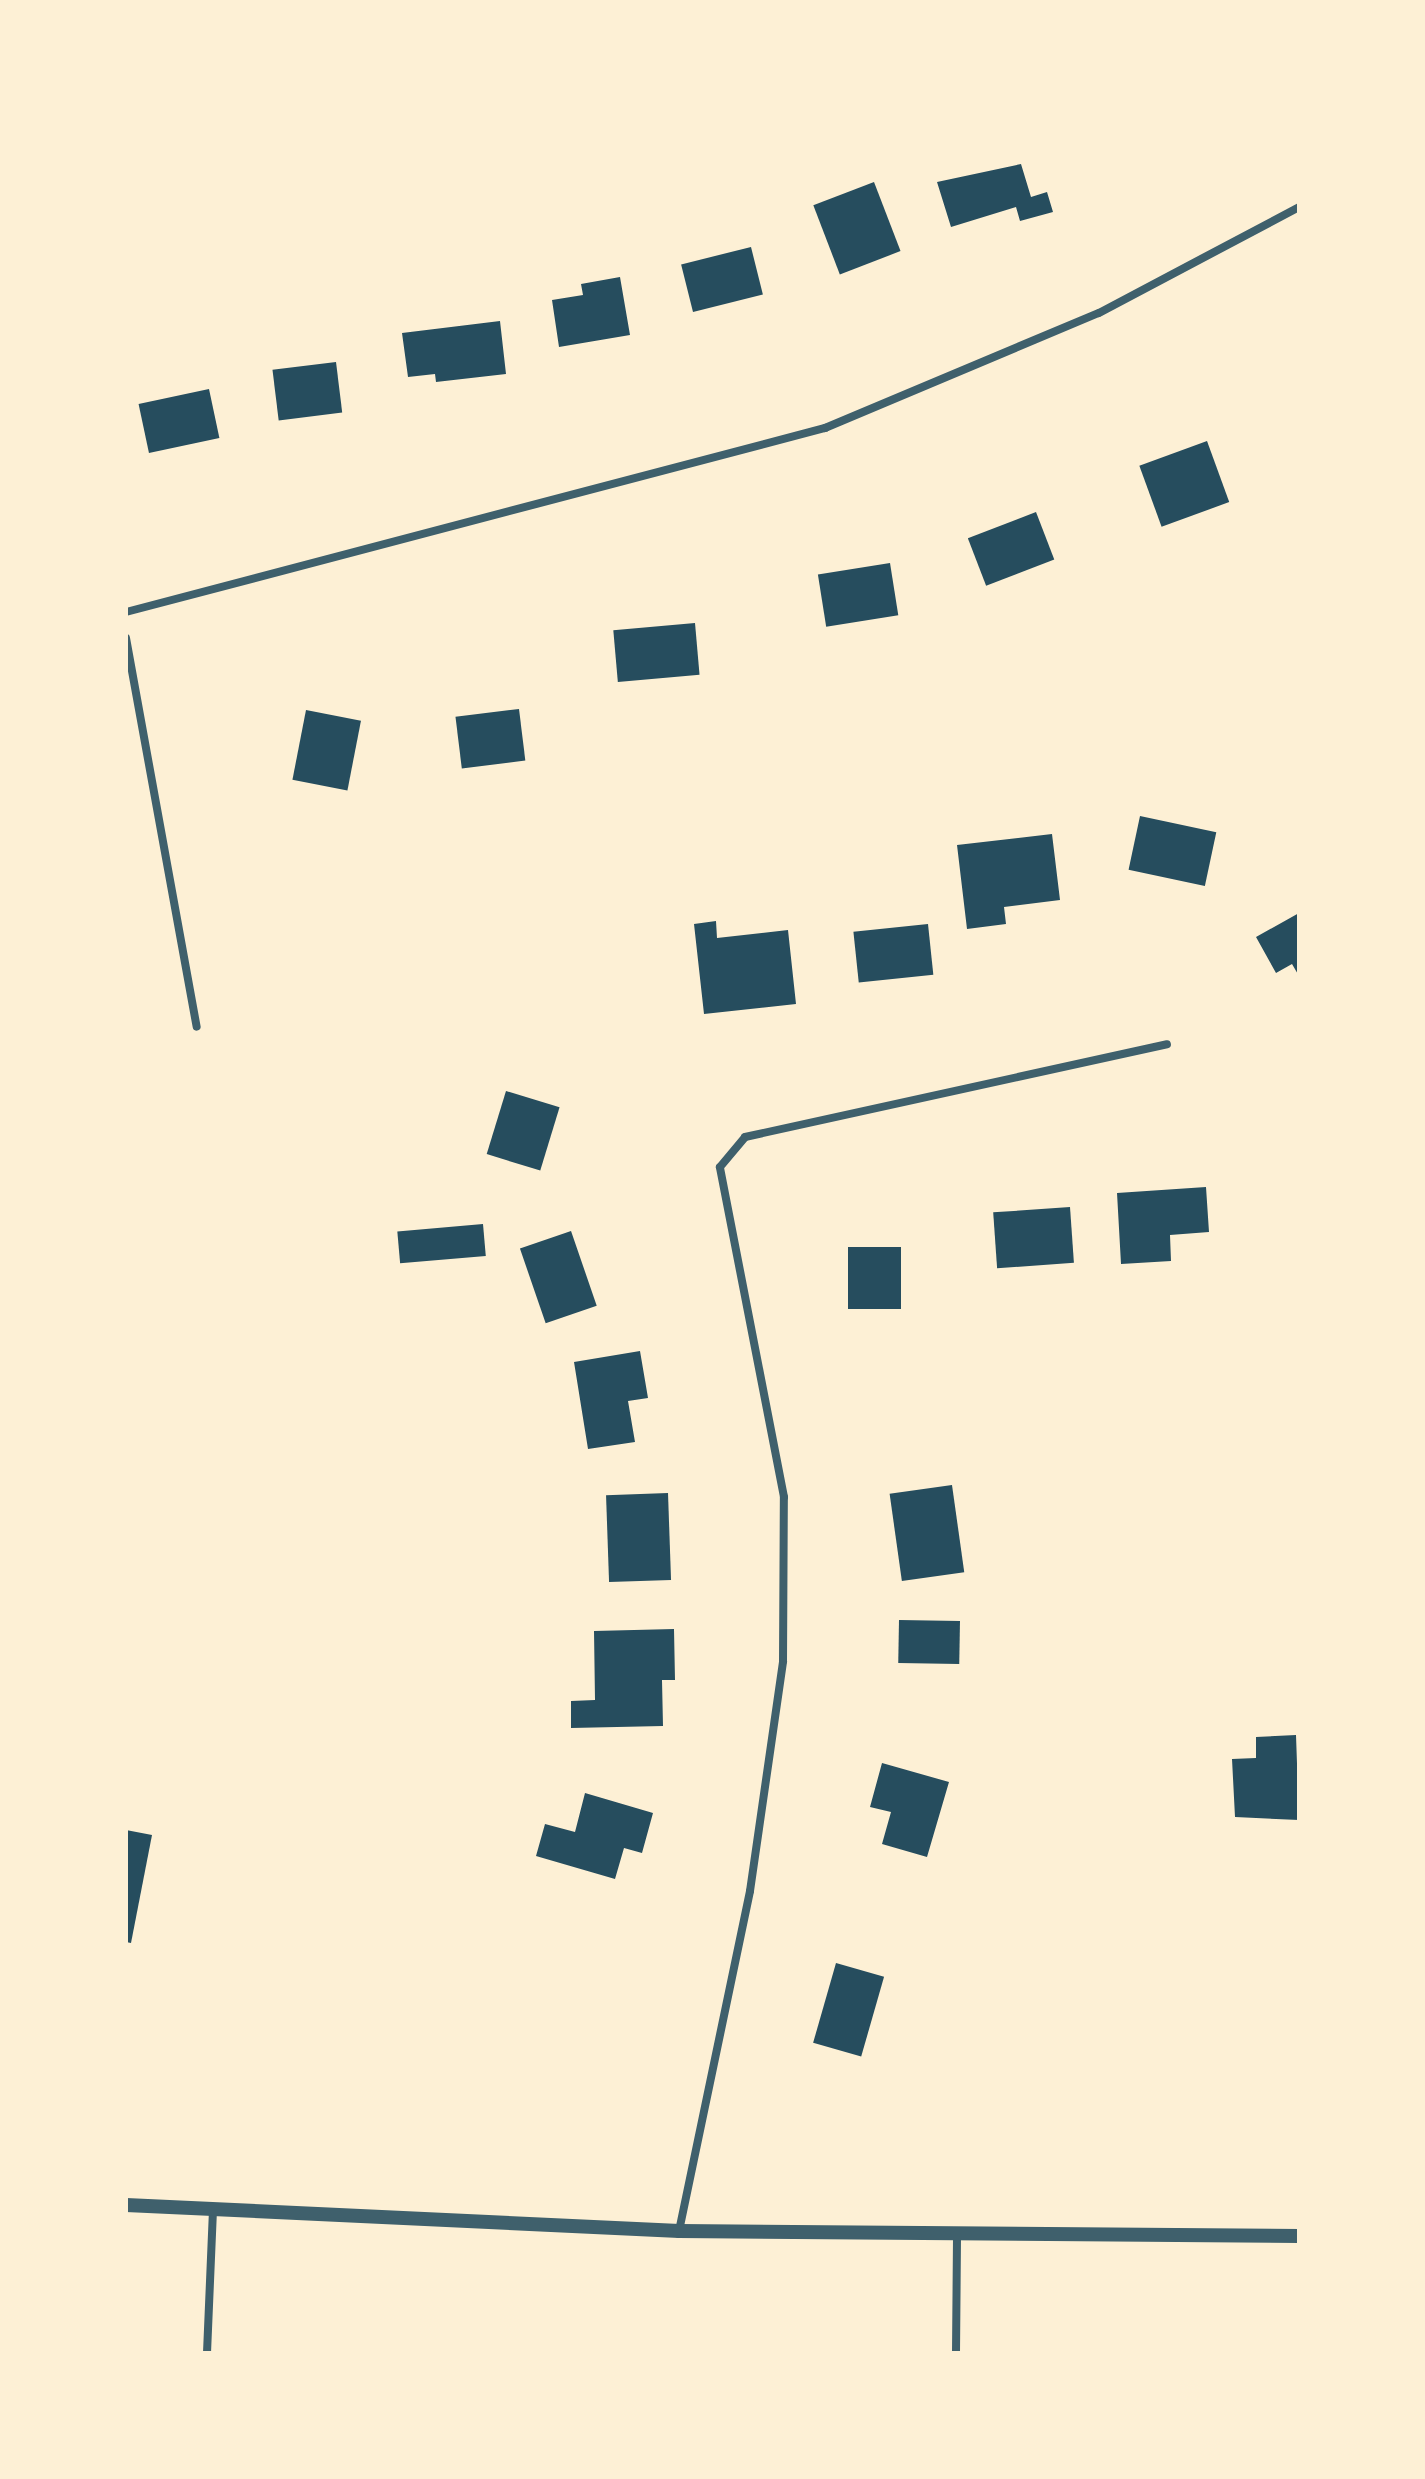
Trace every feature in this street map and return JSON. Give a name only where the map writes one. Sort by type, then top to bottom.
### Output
[{"type":"street","points":[[126,612],[825,428],[1099,313],[1299,207]]},
{"type":"street","points":[[126,638],[197,1027]]},
{"type":"street","points":[[679,2231],[750,1891],[783,1661],[784,1497],[720,1167],[745,1137],[1167,1044]]},
{"type":"street","points":[[126,2205],[679,2231],[1299,2236]]},
{"type":"street","points":[[207,2353],[213,2211]]},
{"type":"street","points":[[956,2353],[957,2235]]},
{"type":"building","points":[[1021,164],[1031,197],[1047,192],[1053,212],[1020,221],[1016,207],[951,227],[937,182]]},
{"type":"building","points":[[874,182],[901,251],[840,274],[813,205]]},
{"type":"building","points":[[751,247],[763,295],[693,312],[681,264]]},
{"type":"building","points":[[620,277],[630,335],[559,347],[552,300],[583,295],[581,284]]},
{"type":"building","points":[[500,321],[506,374],[436,382],[435,374],[408,377],[402,333]]},
{"type":"building","points":[[336,362],[342,413],[279,420],[272,370]]},
{"type":"building","points":[[209,389],[219,438],[149,453],[139,404]]},
{"type":"building","points":[[1207,441],[1229,502],[1162,527],[1139,466]]},
{"type":"building","points":[[1036,512],[1054,560],[986,586],[968,538]]},
{"type":"building","points":[[890,563],[898,615],[826,627],[818,574]]},
{"type":"building","points":[[695,623],[700,675],[618,682],[613,630]]},
{"type":"building","points":[[519,709],[525,761],[462,768],[455,717]]},
{"type":"building","points":[[306,710],[361,721],[347,790],[292,780]]},
{"type":"building","points":[[1140,816],[1216,832],[1205,886],[1129,870]]},
{"type":"building","points":[[1052,834],[1060,900],[1004,907],[1006,924],[967,929],[957,845]]},
{"type":"building","points":[[1299,913],[1299,976],[1292,964],[1276,973],[1256,937]]},
{"type":"building","points":[[716,921],[717,938],[788,930],[796,1004],[704,1014],[694,924]]},
{"type":"building","points":[[928,924],[933,975],[859,983],[853,932]]},
{"type":"building","points":[[506,1091],[560,1107],[540,1170],[487,1154]]},
{"type":"building","points":[[1206,1187],[1209,1232],[1170,1235],[1171,1261],[1121,1264],[1117,1193]]},
{"type":"building","points":[[1070,1207],[1074,1263],[997,1268],[993,1212]]},
{"type":"building","points":[[483,1224],[486,1256],[400,1263],[397,1231]]},
{"type":"building","points":[[571,1231],[597,1306],[546,1323],[520,1249]]},
{"type":"building","points":[[848,1247],[901,1247],[901,1309],[848,1309]]},
{"type":"building","points":[[640,1351],[648,1398],[628,1401],[635,1442],[588,1449],[574,1362]]},
{"type":"building","points":[[952,1485],[964,1572],[902,1581],[890,1494]]},
{"type":"building","points":[[668,1493],[671,1580],[609,1582],[606,1495]]},
{"type":"building","points":[[899,1620],[960,1621],[959,1664],[898,1663]]},
{"type":"building","points":[[674,1629],[675,1680],[662,1680],[663,1726],[571,1728],[571,1701],[595,1700],[594,1631]]},
{"type":"building","points":[[1296,1735],[1299,1820],[1235,1817],[1232,1759],[1256,1758],[1256,1737]]},
{"type":"building","points":[[882,1763],[949,1782],[927,1857],[882,1844],[891,1812],[870,1807]]},
{"type":"building","points":[[585,1793],[653,1813],[642,1853],[624,1848],[615,1879],[536,1856],[545,1824],[575,1832]]},
{"type":"building","points":[[126,1830],[152,1835],[131,1943],[126,1942]]},
{"type":"building","points":[[836,1963],[884,1977],[861,2057],[813,2043]]}]
